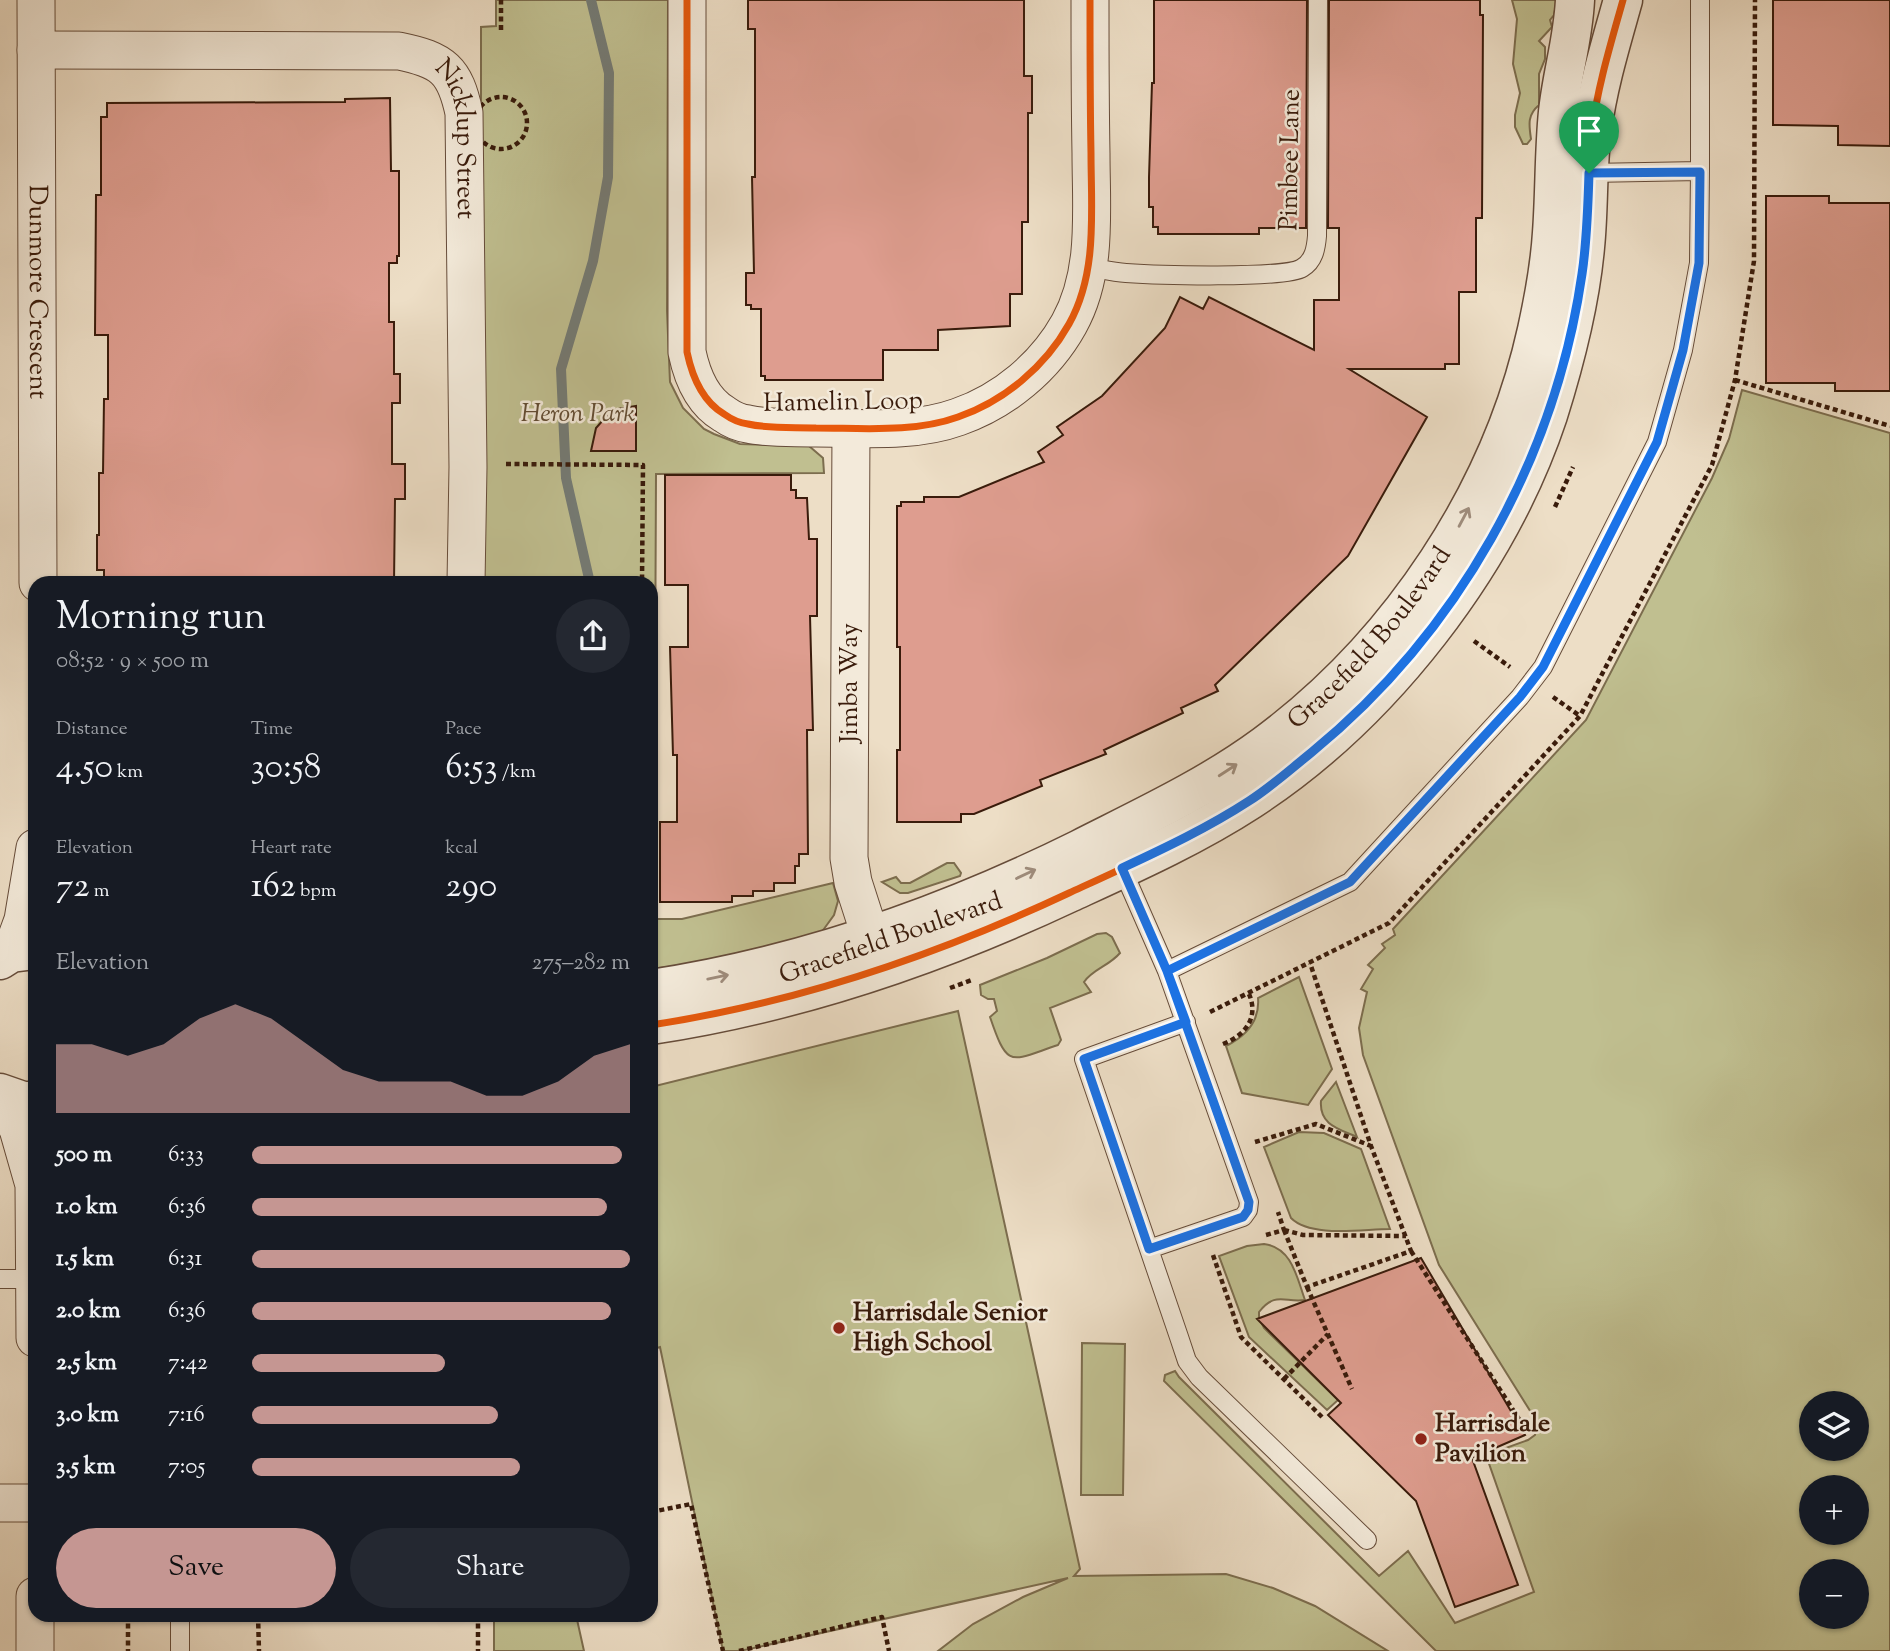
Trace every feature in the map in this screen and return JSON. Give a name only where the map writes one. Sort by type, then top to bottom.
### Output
[{"type":"street","name":"Dunmore Crescent","points":[[36,0],[38,576]]},
{"type":"street","name":"Hamelin Loop","points":[[687,0],[687,352],[691,369],[702,394],[713,406],[721,413],[745,424],[852,428],[943,422],[980,407],[1016,385],[1045,357],[1070,323],[1085,287],[1089,267],[1090,0]]},
{"type":"street","name":"Gracefield Boulevard","points":[[658,1024],[758,1005],[804,993],[914,958],[999,926],[1114,852],[1206,783],[1280,733],[1339,681],[1385,631],[1434,568],[1454,536],[1499,447],[1523,382],[1536,332],[1550,253],[1558,115],[1570,52],[1575,0]]},
{"type":"street","name":"Gracefield Boulevard","points":[[658,988],[720,977],[799,958],[997,888],[1114,852],[1247,802],[1337,731],[1382,687],[1463,587],[1504,516],[1538,442],[1551,405],[1570,335],[1582,274],[1591,133],[1597,96],[1623,0]]},
{"type":"street","name":"Nicklup Street","points":[[36,50],[400,51],[425,56],[442,66],[452,78],[459,90],[464,113],[468,467],[466,576]]},
{"type":"street","name":"Jimba Way","points":[[852,428],[849,858],[853,882],[870,935]]},
{"type":"street","points":[[15,954],[28,890]]},
{"type":"street","points":[[0,1093],[28,1101]]},
{"type":"street","points":[[0,1093],[18,1129],[28,1163]]},
{"type":"street","points":[[0,1503],[28,1503]]},
{"type":"street","points":[[35,1622],[35,1651]]},
{"type":"lane","name":"Pimbee Lane","points":[[1089,267],[1130,274],[1274,275],[1298,270],[1309,262],[1314,255],[1317,236],[1318,0]]},
{"type":"lane","points":[[1167,971],[1350,882],[1520,697],[1543,667],[1657,442],[1683,350],[1699,263],[1700,0]]},
{"type":"lane","points":[[1589,173],[1700,172]]},
{"type":"lane","points":[[1114,852],[1167,971],[1249,1202],[1243,1217],[1149,1249]]},
{"type":"lane","points":[[1186,1022],[1084,1059],[1187,1361],[1199,1377],[1367,1540]]},
{"type":"lane","points":[[0,1279],[28,1279]]},
{"type":"lane","points":[[180,1622],[180,1651]]},
{"type":"path","points":[[501,0],[501,30]]},
{"type":"path","points":[[1735,380],[1890,426]]},
{"type":"path","points":[[500,464],[643,465],[642,576]]},
{"type":"path","points":[[1474,641],[1514,670]]},
{"type":"path","points":[[1550,694],[1580,716]]},
{"type":"path","points":[[1310,963],[1371,1146],[1411,1251],[1524,1427]]},
{"type":"path","points":[[1221,1045],[1239,1036],[1250,1022],[1254,1009],[1249,994]]},
{"type":"path","points":[[1254,1142],[1316,1124],[1371,1146]]},
{"type":"path","points":[[1352,1389],[1284,1230],[1303,1235],[1406,1236]]},
{"type":"path","points":[[1307,1287],[1411,1251]]},
{"type":"path","points":[[1212,1253],[1241,1337],[1323,1418]]},
{"type":"path","points":[[1284,1379],[1328,1334]]},
{"type":"path","points":[[658,1511],[691,1504],[723,1651]]},
{"type":"path","points":[[739,1651],[882,1617],[889,1651]]},
{"type":"path","points":[[128,1622],[128,1651]]},
{"type":"path","points":[[258,1622],[258,1651]]},
{"type":"path","points":[[478,1622],[478,1651]]},
{"type":"green space","name":"Heron Park","points":[[496,0],[668,0],[667,311],[670,382],[683,408],[704,429],[714,434],[740,444],[809,446],[823,458],[824,473],[656,474],[656,576],[481,576],[481,27],[496,26]]},
{"type":"green space","points":[[1512,0],[1557,0],[1554,15],[1550,20],[1552,27],[1539,41],[1545,47],[1545,59],[1539,74],[1539,105],[1531,116],[1531,139],[1527,144],[1523,144],[1515,127],[1520,93],[1513,64],[1517,19]]},
{"type":"green space","points":[[1742,390],[1890,433],[1890,1651],[1436,1651],[1164,1381],[1165,1375],[1175,1371],[1379,1576],[1408,1551],[1455,1623],[1534,1592],[1486,1455],[1528,1440],[1535,1435],[1537,1422],[1439,1265],[1363,1055],[1359,1028],[1367,992],[1361,989],[1373,969],[1368,965],[1385,948],[1382,944],[1395,935],[1393,929],[1586,720],[1712,478],[1729,439]]},
{"type":"green space","points":[[947,863],[954,863],[961,873],[960,876],[908,893],[900,893],[882,882],[896,877],[901,883],[910,883]]},
{"type":"green space","name":"Heron Park","points":[[833,883],[838,901],[834,915],[821,933],[724,960],[658,968],[658,919],[682,919]]},
{"type":"green space","points":[[1106,933],[1112,937],[1120,953],[1084,982],[1091,992],[1050,1008],[1061,1040],[1058,1045],[1020,1057],[1007,1053],[1001,1046],[990,1017],[997,1011],[994,999],[981,995],[980,985],[1097,934]]},
{"type":"green space","points":[[1299,977],[1332,1069],[1308,1105],[1242,1093],[1226,1046],[1240,1038],[1254,1021],[1258,998]]},
{"type":"green space","name":"Harrisdale Senior High School","points":[[958,1011],[1080,1569],[1074,1576],[1226,1574],[1273,1588],[1315,1606],[1388,1651],[938,1651],[973,1624],[1023,1597],[1068,1578],[740,1651],[723,1651],[660,1347],[658,1348],[658,1085]]},
{"type":"green space","points":[[1336,1082],[1357,1137],[1332,1125],[1323,1116],[1321,1101]]},
{"type":"green space","points":[[1299,1132],[1324,1133],[1361,1149],[1390,1229],[1324,1230],[1300,1224],[1291,1218],[1264,1147]]},
{"type":"green space","points":[[1247,1246],[1273,1246],[1287,1257],[1296,1273],[1305,1300],[1275,1300],[1259,1312],[1259,1318],[1264,1328],[1338,1400],[1327,1410],[1249,1337],[1219,1256]]},
{"type":"green space","points":[[1082,1343],[1125,1344],[1123,1495],[1081,1495]]},
{"type":"green space","points":[[494,1622],[578,1622],[584,1651],[494,1651]]},
{"type":"building","points":[[748,0],[1024,0],[1024,76],[1032,76],[1032,113],[1028,113],[1028,222],[1022,222],[1022,294],[1010,294],[1010,326],[938,330],[938,350],[883,350],[883,380],[765,380],[765,376],[761,376],[761,309],[751,309],[751,305],[746,305],[746,273],[754,273],[752,177],[755,177],[755,29],[748,29]]},
{"type":"building","points":[[1154,0],[1307,0],[1306,228],[1259,228],[1259,234],[1158,234],[1158,227],[1153,227],[1153,207],[1149,207],[1149,177],[1154,83]]},
{"type":"building","points":[[1329,0],[1480,0],[1480,15],[1483,15],[1482,218],[1476,218],[1476,292],[1459,292],[1459,364],[1445,364],[1445,369],[1349,369],[1427,417],[1348,556],[1215,685],[1218,691],[1181,708],[1183,713],[1104,750],[1106,754],[1040,780],[1042,786],[974,814],[961,814],[961,822],[897,822],[900,647],[897,647],[897,506],[901,506],[901,502],[924,502],[924,497],[959,497],[1044,462],[1038,452],[1063,435],[1057,427],[1102,396],[1165,328],[1180,297],[1203,309],[1209,297],[1314,350],[1314,300],[1339,300],[1339,228],[1328,228]]},
{"type":"building","points":[[1773,0],[1890,0],[1890,146],[1838,145],[1838,126],[1773,125]]},
{"type":"building","points":[[390,98],[391,171],[399,171],[399,256],[397,263],[389,263],[389,322],[394,322],[394,374],[400,374],[400,403],[392,403],[392,464],[405,464],[405,499],[395,499],[394,576],[104,576],[104,570],[97,570],[97,535],[99,473],[103,473],[104,399],[108,399],[108,335],[95,335],[96,195],[101,195],[101,117],[107,117],[107,103],[345,102],[345,99]]},
{"type":"building","points":[[1766,196],[1829,196],[1829,203],[1890,203],[1890,391],[1835,391],[1835,383],[1766,383]]},
{"type":"building","points":[[636,406],[636,451],[591,451],[596,428],[612,410]]},
{"type":"building","points":[[665,475],[791,475],[791,490],[796,490],[796,498],[807,498],[809,539],[817,539],[817,616],[810,616],[813,730],[807,730],[808,854],[799,854],[799,866],[795,866],[795,883],[774,883],[774,891],[753,891],[753,896],[732,896],[732,902],[660,902],[660,822],[677,822],[677,755],[673,755],[670,647],[688,647],[688,585],[665,585]]},
{"type":"building","name":"Harrisdale Pavilion","points":[[1421,1258],[1525,1435],[1472,1458],[1518,1585],[1455,1607],[1416,1501],[1328,1415],[1341,1403],[1257,1319]]},
{"type":"waterway","points":[[588,576],[566,478],[561,369],[593,261],[608,177],[609,73],[591,0]]},
{"type":"cycle path","points":[[687,0],[687,352],[695,379],[716,409],[741,423],[773,427],[870,429],[906,428],[941,422],[991,402],[1022,381],[1048,354],[1069,324],[1085,284],[1091,241],[1090,0]]},
{"type":"cycle path","points":[[658,1024],[759,1004],[916,957],[1019,916],[1115,872],[1184,838],[1250,800],[1299,765],[1345,725],[1389,680],[1430,632],[1467,580],[1499,526],[1526,471],[1548,415],[1580,290],[1592,130],[1601,80],[1623,0]]},
{"type":"place","name":"Harrisdale Senior High School","points":[[839,1328]]},
{"type":"place","name":"Harrisdale Pavilion","points":[[1421,1439]]},
{"type":"route","points":[[1589,173],[1582,274],[1573,323],[1548,416],[1504,516],[1463,587],[1410,655],[1337,731],[1247,802],[1122,868],[1167,971],[1186,1022],[1249,1202],[1243,1217],[1149,1249],[1084,1059],[1186,1022],[1167,971],[1350,882],[1520,697],[1543,667],[1657,442],[1683,350],[1699,263],[1700,172],[1589,173]]}]
